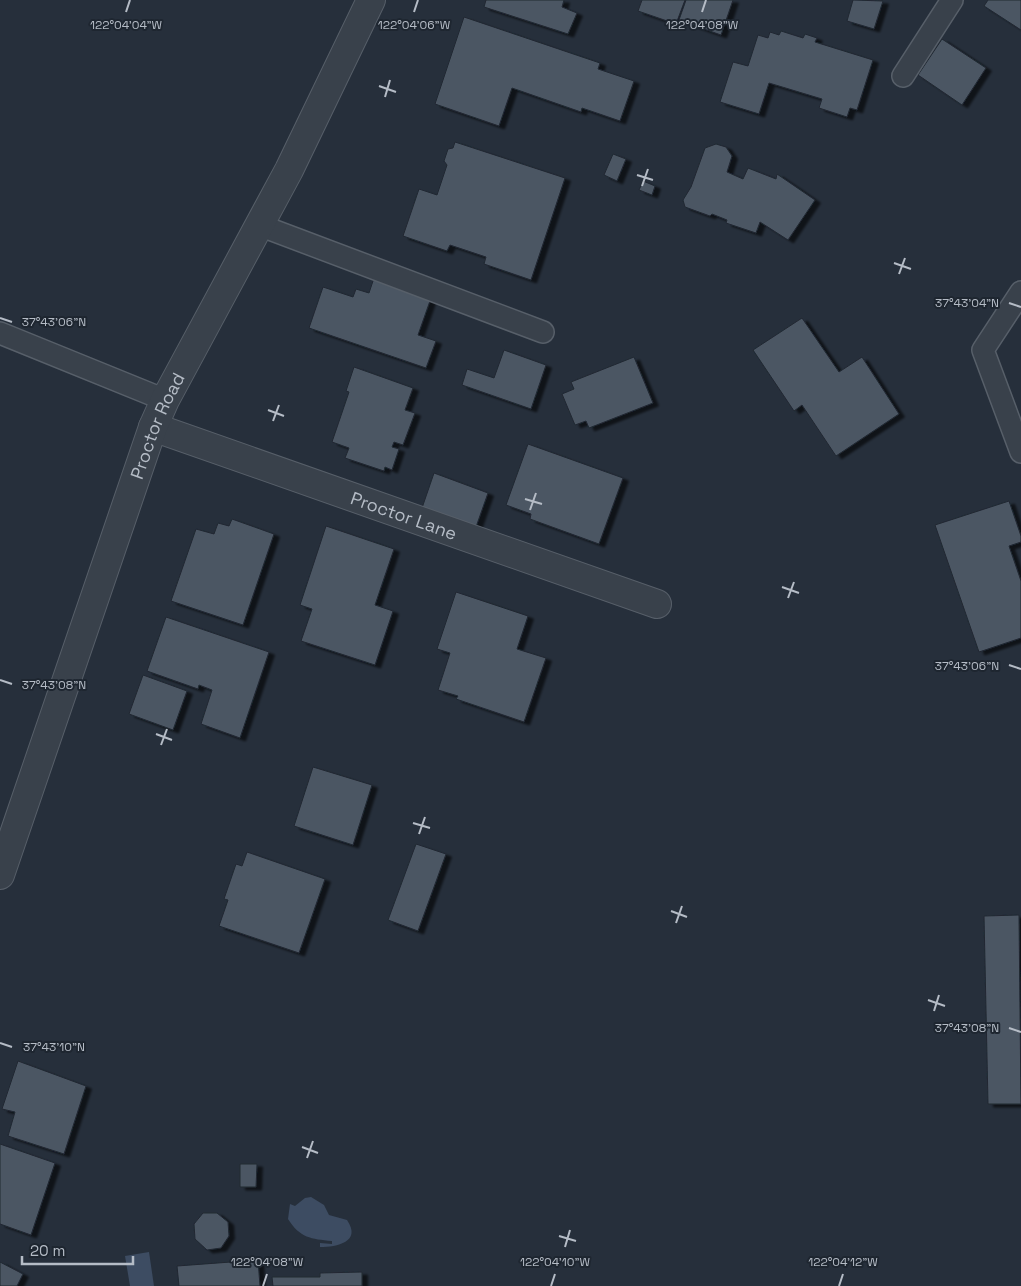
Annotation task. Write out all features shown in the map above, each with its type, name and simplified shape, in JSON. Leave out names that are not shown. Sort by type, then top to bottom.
[{"type":"street","name":"Proctor Road","points":[[0,874],[153,427],[164,400],[289,170],[371,0]]},
{"type":"street","name":"Proctor Lane","points":[[153,427],[656,604]]},
{"type":"lane","points":[[903,76],[952,0]]},
{"type":"lane","points":[[259,225],[543,332]]},
{"type":"lane","points":[[1021,292],[984,350],[1021,452]]},
{"type":"lane","points":[[0,333],[164,400]]},
{"type":"water","points":[[311,1197],[324,1205],[329,1215],[347,1220],[352,1234],[346,1242],[334,1246],[320,1247],[320,1243],[332,1244],[332,1241],[302,1234],[292,1225],[288,1219],[290,1204],[295,1206],[305,1198]]},
{"type":"water","points":[[149,1252],[154,1286],[130,1286],[125,1256]]},
{"type":"building","points":[[486,0],[564,0],[562,7],[577,13],[568,34],[484,7]]},
{"type":"building","points":[[642,0],[685,0],[676,24],[638,11]]},
{"type":"building","points":[[686,0],[733,0],[721,35],[679,20]]},
{"type":"building","points":[[853,0],[883,1],[874,29],[847,21]]},
{"type":"building","points":[[988,0],[1021,0],[1021,30],[984,6]]},
{"type":"building","points":[[464,17],[600,63],[598,69],[634,81],[620,121],[582,108],[581,112],[512,88],[499,126],[435,104]]},
{"type":"building","points":[[781,31],[803,38],[805,34],[817,38],[815,42],[873,60],[857,110],[850,108],[847,117],[819,108],[822,99],[769,83],[759,114],[720,102],[733,62],[748,66],[758,35],[768,38],[770,32],[779,35]]},
{"type":"building","points":[[942,39],[986,68],[962,105],[918,75]]},
{"type":"building","points":[[455,142],[565,178],[531,280],[484,264],[486,257],[450,245],[447,251],[403,236],[419,189],[437,195],[447,165],[444,161],[448,149],[453,148]]},
{"type":"building","points":[[716,144],[726,147],[732,156],[727,172],[743,179],[748,168],[776,179],[777,174],[815,200],[788,240],[760,222],[756,233],[726,223],[727,220],[712,214],[710,216],[685,207],[683,200],[691,187],[705,148]]},
{"type":"building","points":[[613,154],[626,159],[617,181],[604,175]]},
{"type":"building","points":[[643,181],[655,186],[652,195],[639,190]]},
{"type":"building","points":[[374,278],[431,298],[418,335],[436,341],[426,368],[309,328],[323,287],[353,297],[356,289],[369,293]]},
{"type":"building","points":[[802,318],[839,372],[862,357],[899,414],[836,456],[802,405],[794,411],[753,350]]},
{"type":"building","points":[[504,350],[546,365],[531,409],[462,385],[467,369],[494,378]]},
{"type":"building","points":[[634,357],[653,403],[589,428],[586,421],[575,425],[562,394],[574,389],[571,382]]},
{"type":"building","points":[[354,367],[413,388],[405,410],[415,413],[403,445],[394,442],[392,447],[399,449],[392,470],[385,467],[384,471],[345,458],[349,448],[332,442],[349,392],[346,391]]},
{"type":"building","points":[[528,444],[623,478],[599,544],[530,519],[531,514],[506,505]]},
{"type":"building","points":[[434,473],[488,493],[476,527],[422,508]]},
{"type":"building","points":[[1009,501],[1021,536],[1021,542],[1009,546],[1021,581],[1021,638],[979,652],[935,525]]},
{"type":"building","points":[[232,519],[274,534],[243,625],[171,601],[196,529],[214,534],[218,523],[229,526]]},
{"type":"building","points":[[326,526],[394,549],[375,605],[393,611],[375,665],[301,641],[312,609],[300,605]]},
{"type":"building","points":[[456,592],[528,616],[517,649],[546,658],[524,722],[456,699],[458,696],[438,690],[450,653],[437,649]]},
{"type":"building","points":[[166,617],[269,652],[240,738],[201,724],[212,690],[199,685],[198,689],[147,671]]},
{"type":"building","points":[[143,675],[187,691],[173,730],[129,714]]},
{"type":"building","points":[[313,767],[372,785],[353,845],[294,826]]},
{"type":"building","points":[[416,844],[446,854],[418,931],[388,920]]},
{"type":"building","points":[[247,852],[325,879],[299,953],[219,926],[228,900],[224,899],[236,864],[242,866]]},
{"type":"building","points":[[1019,915],[1021,1104],[988,1104],[984,916]]},
{"type":"building","points":[[18,1061],[86,1086],[64,1154],[8,1136],[15,1112],[2,1109]]},
{"type":"building","points":[[0,1144],[55,1163],[31,1235],[0,1224]]},
{"type":"building","points":[[240,1164],[257,1164],[256,1187],[240,1187]]},
{"type":"building","points":[[203,1213],[217,1213],[228,1222],[229,1236],[221,1248],[207,1250],[195,1239],[194,1224]]},
{"type":"building","points":[[258,1260],[260,1286],[179,1286],[177,1266]]},
{"type":"building","points":[[0,1262],[23,1274],[17,1286],[0,1286]]},
{"type":"building","points":[[362,1272],[362,1286],[273,1286],[272,1277],[320,1277],[320,1273]]}]
